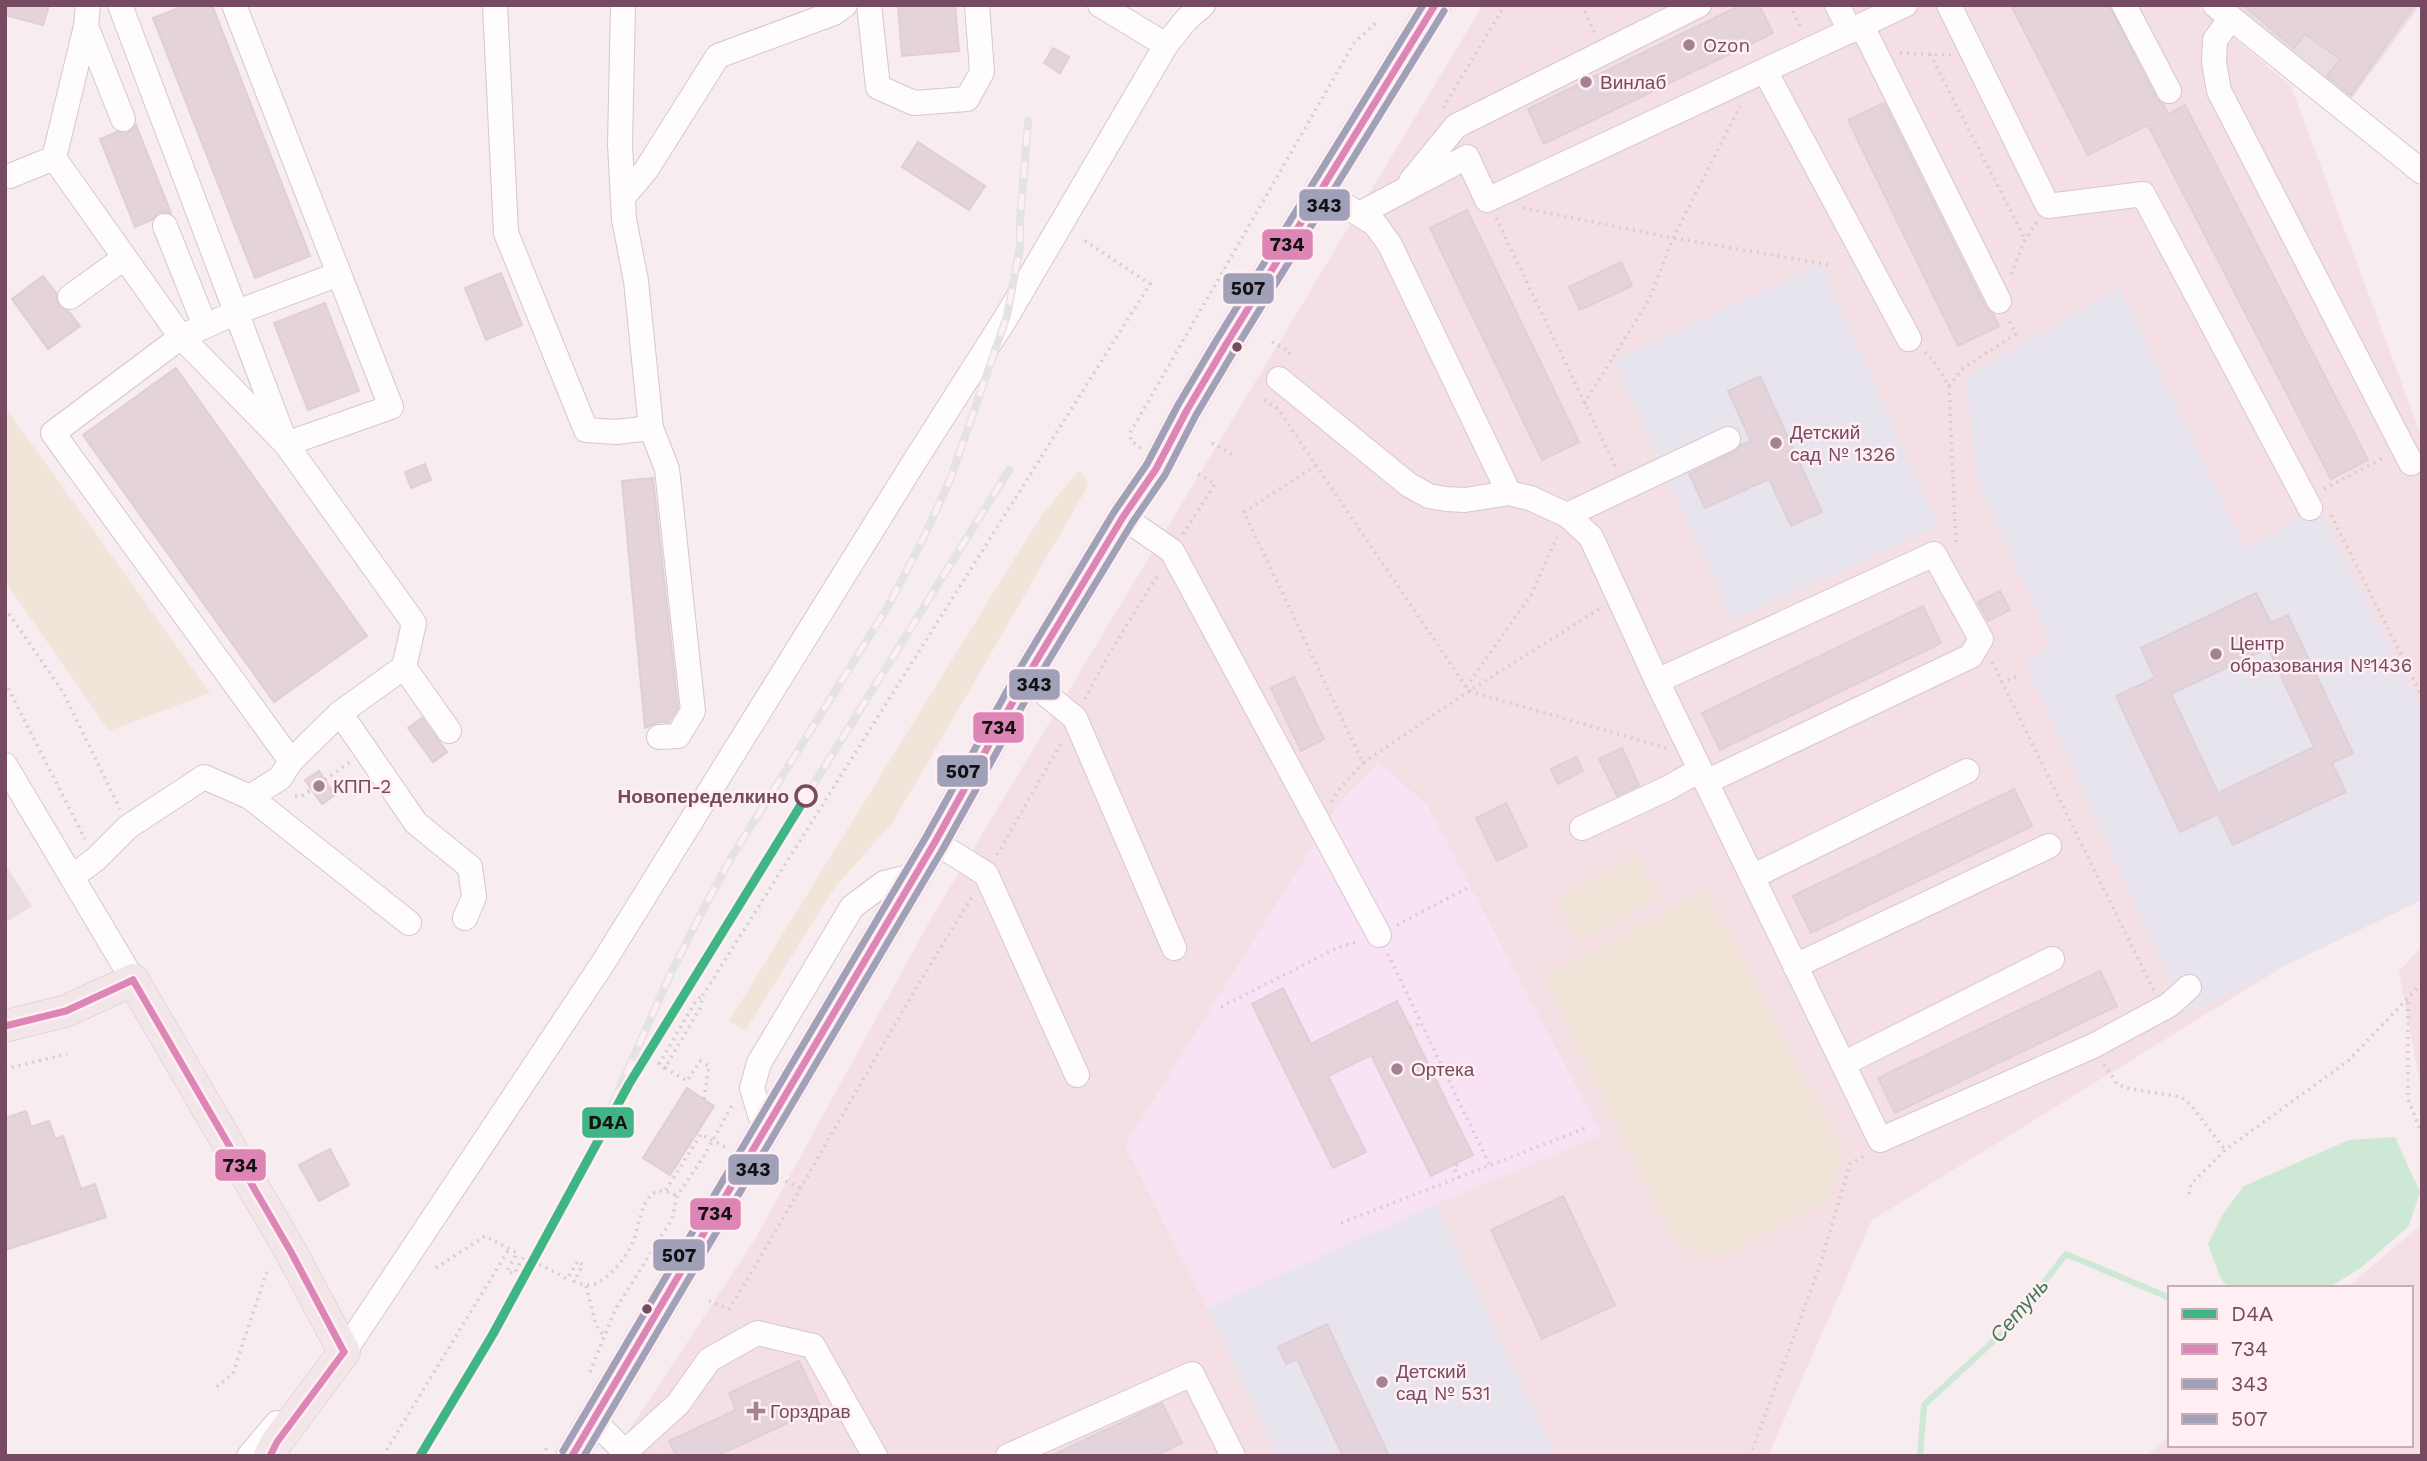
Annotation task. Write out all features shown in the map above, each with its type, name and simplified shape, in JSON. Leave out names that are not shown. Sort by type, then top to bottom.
[{"type":"main road","points":[[560,1450],[593,1420],[935,842],[1026,678],[1123,517],[1163,458],[1187,410],[1435,5]]},
{"type":"main road","points":[[1410,44],[1454,5]]},
{"type":"main road","points":[[5,1026],[66,1011],[133,980],[284,1240],[344,1352],[277,1441],[270,1456]]},
{"type":"street","points":[[120,5],[286,444]]},
{"type":"street","points":[[234,5],[391,407],[286,444]]},
{"type":"street","points":[[495,5],[506,233],[586,430],[617,432],[651,428]]},
{"type":"street","points":[[623,5],[620,144],[624,219],[636,281],[651,428],[667,469],[693,711],[678,736],[659,737]]},
{"type":"street","points":[[786,32],[793,5]]},
{"type":"street","points":[[624,195],[646,170],[718,56],[834,13],[845,5]]},
{"type":"street","points":[[869,5],[878,87],[914,103],[967,99],[982,72],[977,5]]},
{"type":"street","points":[[1100,5],[1166,45]]},
{"type":"street","points":[[1404,190],[1456,126],[1699,5]]},
{"type":"street","points":[[1837,5],[1874,51],[1999,301]]},
{"type":"street","points":[[1359,214],[1468,157],[1487,200],[1905,5]]},
{"type":"street","points":[[1949,5],[2048,206],[2143,194],[2318,502]]},
{"type":"street","points":[[2124,5],[2169,91]]},
{"type":"street","points":[[344,1352],[603,963],[1007,316],[1189,10]]},
{"type":"street","points":[[2407,455],[2219,92],[2214,61],[2222,12],[2294,59],[2422,172]]},
{"type":"street","points":[[87,16],[123,119]]},
{"type":"street","points":[[87,16],[54,158],[181,337],[286,444],[414,623],[404,667],[340,713],[287,778],[250,797]]},
{"type":"street","points":[[1765,71],[1909,339]]},
{"type":"street","points":[[10,176],[54,158]]},
{"type":"street","points":[[1320,190],[1375,224],[1390,245],[1508,493]]},
{"type":"street","points":[[165,226],[205,326]]},
{"type":"street","points":[[70,297],[124,257]]},
{"type":"street","points":[[287,778],[52,433],[181,337],[237,312],[339,274]]},
{"type":"street","points":[[1279,379],[1409,485],[1429,496],[1465,500],[1508,493],[1530,498],[1567,515],[1591,537],[1657,681],[1880,1140],[2093,1046],[2163,1009],[2189,987]]},
{"type":"street","points":[[1567,515],[1728,439]]},
{"type":"street","points":[[1123,517],[1172,551],[1379,934]]},
{"type":"street","points":[[1582,828],[1971,656],[1981,639],[1934,554],[1657,681]]},
{"type":"street","points":[[404,667],[449,731]]},
{"type":"street","points":[[1026,678],[1075,718],[1174,948]]},
{"type":"street","points":[[340,713],[416,823],[470,867],[474,897],[465,918]]},
{"type":"street","points":[[5,765],[133,980]]},
{"type":"street","points":[[1752,877],[1967,771]]},
{"type":"street","points":[[73,876],[96,859],[128,827],[204,777],[250,797],[409,923]]},
{"type":"street","points":[[935,842],[986,874],[1077,1075]]},
{"type":"street","points":[[1795,966],[2049,846]]},
{"type":"street","points":[[1843,1064],[2052,959]]},
{"type":"street","points":[[593,1420],[627,1454],[678,1404],[709,1360],[757,1333],[813,1346],[875,1456]]},
{"type":"street","points":[[1008,1456],[1192,1374],[1233,1456]]},
{"type":"street","points":[[249,1456],[285,1415],[306,1402]]},
{"type":"path","points":[[1439,114],[1505,5]]},
{"type":"path","points":[[1582,5],[1602,52]]},
{"type":"path","points":[[1143,449],[1131,441],[1130,433],[1354,43],[1379,20]]},
{"type":"path","points":[[1874,51],[1974,57]]},
{"type":"path","points":[[1930,54],[2025,240]]},
{"type":"path","points":[[1584,404],[1650,298],[1673,238],[1740,106]]},
{"type":"path","points":[[1487,200],[1673,238],[1831,265]]},
{"type":"path","points":[[1487,200],[1625,488]]},
{"type":"path","points":[[1949,386],[1963,368],[2015,334],[1999,301],[2025,240],[2048,206]]},
{"type":"path","points":[[704,1099],[709,1066],[700,1060],[687,1081],[666,1068],[700,1008],[703,995],[1150,284],[1080,238]]},
{"type":"path","points":[[1909,339],[1933,360],[1949,386],[1956,558]]},
{"type":"path","points":[[1264,400],[1278,409],[1467,689],[1674,751],[1703,776]]},
{"type":"path","points":[[1212,443],[1232,454]]},
{"type":"path","points":[[2407,455],[2318,502],[2335,527],[2422,696]]},
{"type":"path","points":[[1317,465],[1244,512],[1363,763]]},
{"type":"path","points":[[709,1301],[729,1309],[802,1189],[986,874],[1109,654],[1215,484],[1195,472]]},
{"type":"path","points":[[1467,689],[1531,595],[1567,515]]},
{"type":"path","points":[[1318,825],[1337,792],[1363,763],[1467,689],[1619,597]]},
{"type":"path","points":[[5,608],[63,692],[128,827]]},
{"type":"path","points":[[1981,639],[2163,1009]]},
{"type":"path","points":[[2001,682],[2021,675]]},
{"type":"path","points":[[5,682],[96,859]]},
{"type":"path","points":[[287,778],[302,796],[366,750]]},
{"type":"path","points":[[1221,1007],[1339,947],[1379,934],[1466,888]]},
{"type":"path","points":[[1379,934],[1490,1166]]},
{"type":"path","points":[[2189,1194],[2191,1184],[2225,1150],[2348,1061],[2422,983]]},
{"type":"path","points":[[2408,1000],[2408,1099],[2422,1134]]},
{"type":"path","points":[[1410,1028],[1421,1023]]},
{"type":"path","points":[[5,1069],[67,1054]]},
{"type":"path","points":[[2100,1059],[2117,1084],[2126,1088],[2181,1097],[2191,1105],[2225,1150]]},
{"type":"path","points":[[590,1373],[615,1310],[672,1219],[677,1196],[736,1098]]},
{"type":"path","points":[[1341,1223],[1586,1128]]},
{"type":"path","points":[[666,1190],[687,1151],[701,1134],[725,1147]]},
{"type":"path","points":[[1750,1456],[1820,1265],[1850,1164],[1882,1147],[1880,1140]]},
{"type":"path","points":[[1459,1178],[1454,1167],[1460,1162]]},
{"type":"path","points":[[773,1175],[802,1189]]},
{"type":"path","points":[[436,1268],[485,1236],[517,1253],[507,1270],[514,1274],[524,1256],[566,1279],[578,1261],[583,1265],[574,1281],[586,1285],[594,1284],[610,1273],[632,1245],[642,1209],[648,1198],[656,1192],[666,1190],[677,1196]]},
{"type":"path","points":[[383,1456],[509,1249]]},
{"type":"path","points":[[217,1387],[233,1373],[268,1268]]},
{"type":"path","points":[[586,1285],[596,1325],[604,1336]]},
{"type":"path","points":[[542,1456],[560,1450]]},
{"type":"shaded area","points":[[1483,5],[2196,5],[2291,86],[2422,438],[2422,881],[1872,1220],[1768,1456],[612,1456],[754,1241],[932,917]]},
{"type":"shaded area","points":[[2227,5],[2420,5],[2347,105]]},
{"type":"shaded area","name":"Детский сад № 1326","points":[[1821,264],[1938,526],[1733,620],[1613,360]]},
{"type":"shaded area","name":"Центр образования №1436","points":[[2120,287],[2245,549],[2319,507],[2422,710],[2422,900],[2185,1014],[2025,663],[2052,645],[1977,481],[1966,377]]},
{"type":"shaded area","points":[[5,407],[210,693],[109,731],[5,581]]},
{"type":"shaded area","points":[[1079,470],[1089,484],[893,822],[835,887],[745,1031],[729,1021],[1039,519]]},
{"type":"shaded area","points":[[1378,762],[1427,805],[1602,1135],[1436,1204],[1207,1308],[1125,1145],[1341,801]]},
{"type":"shaded area","points":[[1636,855],[1659,897],[1579,942],[1556,900]]},
{"type":"shaded area","points":[[5,864],[32,906],[5,923]]},
{"type":"shaded area","points":[[1706,890],[1842,1150],[1831,1200],[1718,1259],[1675,1242],[1543,977]]},
{"type":"shaded area","points":[[2422,946],[2422,1094],[2399,971]]},
{"type":"shaded area","points":[[2395,1137],[2420,1192],[2409,1226],[2362,1267],[2331,1286],[2227,1286],[2220,1277],[2208,1244],[2223,1214],[2244,1186],[2349,1140]]},
{"type":"shaded area","name":"Детский сад № 531","points":[[1436,1204],[1556,1456],[1278,1456],[1207,1308]]},
{"type":"shaded area","points":[[2422,1224],[2422,1456],[2146,1456],[2168,1438],[2168,1447],[2413,1447],[2413,1286],[2348,1286]]},
{"type":"building","points":[[5,5],[49,5],[43,25],[5,15]]},
{"type":"building","points":[[186,5],[212,5],[310,256],[255,278],[153,18]]},
{"type":"building","points":[[898,5],[955,5],[959,51],[902,56]]},
{"type":"building","points":[[1741,5],[1759,5],[1773,33],[1544,144],[1528,109]]},
{"type":"building","points":[[2011,5],[2109,5],[2156,98],[2168,114],[2185,105],[2368,460],[2331,479],[2148,125],[2088,155]]},
{"type":"building","points":[[2243,5],[2414,5],[2351,95],[2327,76],[2340,59],[2305,34],[2294,48]]},
{"type":"building","points":[[1053,48],[1069,57],[1060,73],[1044,63]]},
{"type":"building","points":[[1884,103],[1986,308],[1993,314],[1999,326],[1958,346],[1848,120]]},
{"type":"building","points":[[136,125],[171,213],[160,212],[152,220],[135,227],[100,139],[117,132],[128,133]]},
{"type":"building","points":[[918,142],[985,186],[969,210],[902,167]]},
{"type":"building","points":[[1467,210],[1579,442],[1542,460],[1430,228]]},
{"type":"building","points":[[1621,262],[1632,286],[1580,310],[1569,287]]},
{"type":"building","points":[[501,273],[522,325],[486,340],[465,288]]},
{"type":"building","points":[[43,276],[56,293],[58,305],[69,312],[80,326],[48,349],[12,299]]},
{"type":"building","points":[[325,303],[359,391],[308,410],[274,323]]},
{"type":"building","points":[[176,368],[367,636],[274,702],[83,435]]},
{"type":"building","points":[[1760,376],[1822,512],[1791,526],[1769,479],[1705,508],[1689,474],[1751,441],[1728,391]]},
{"type":"building","points":[[425,464],[431,480],[411,488],[405,472]]},
{"type":"building","points":[[653,478],[678,708],[669,722],[658,722],[645,728],[622,481]]},
{"type":"building","points":[[2000,591],[2010,610],[1988,621],[1978,602]]},
{"type":"building","points":[[2256,593],[2271,623],[2288,615],[2353,753],[2332,763],[2346,792],[2233,845],[2218,814],[2180,832],[2116,696],[2155,678],[2141,648]],"holes":[[[2268,648],[2314,747],[2218,793],[2171,694]]]},
{"type":"building","points":[[1923,606],[1941,643],[1720,750],[1702,713]]},
{"type":"building","points":[[1294,677],[1324,739],[1301,751],[1271,688]]},
{"type":"building","points":[[422,718],[447,752],[433,762],[408,728]]},
{"type":"building","points":[[1622,748],[1639,785],[1617,796],[1599,759]]},
{"type":"building","points":[[1576,757],[1583,771],[1558,784],[1551,769]]},
{"type":"building","name":"КПП-2","points":[[319,771],[335,795],[322,804],[305,780]]},
{"type":"building","points":[[2014,789],[2032,826],[1811,933],[1793,896]]},
{"type":"building","points":[[1506,803],[1527,846],[1497,861],[1476,818]]},
{"type":"building","points":[[2100,971],[2117,1006],[1895,1113],[1878,1078]]},
{"type":"building","points":[[1283,988],[1311,1044],[1397,1001],[1473,1155],[1431,1176],[1371,1055],[1328,1076],[1366,1152],[1333,1168],[1252,1004]]},
{"type":"building","points":[[687,1088],[714,1106],[670,1175],[643,1158]]},
{"type":"building","points":[[26,1111],[31,1127],[49,1121],[55,1139],[63,1136],[81,1189],[95,1184],[106,1217],[5,1250],[5,1118]]},
{"type":"building","points":[[330,1149],[349,1185],[319,1201],[299,1165]]},
{"type":"building","points":[[1563,1196],[1615,1305],[1542,1339],[1491,1230]]},
{"type":"building","points":[[1327,1324],[1389,1456],[1343,1456],[1297,1359],[1286,1364],[1278,1347]]},
{"type":"building","points":[[799,1361],[821,1408],[716,1456],[676,1456],[669,1441],[736,1410],[729,1393]]},
{"type":"building","points":[[1162,1403],[1182,1443],[1155,1456],[1051,1456]]},
{"type":"waterway","name":"Сетунь","points":[[1920,1456],[1924,1405],[2012,1324],[2066,1254],[2168,1297]]},
{"type":"railway","points":[[571,1191],[697,921],[731,858],[887,608],[950,480],[1007,316],[1020,247],[1028,121]]},
{"type":"railway","points":[[807,795],[1009,470]]},
{"type":"transit line","name":"507","points":[[563,1451],[926,837],[1017,673],[1114,512],[1147,464],[1216,341],[1423,5]]},
{"type":"transit line","name":"734","points":[[572,1456],[935,842],[1026,678],[1123,517],[1156,469],[1225,346],[1435,5]]},
{"type":"transit line","name":"343","points":[[584,1456],[944,847],[1035,683],[1132,523],[1165,475],[1234,351],[1444,11]]},
{"type":"transit line","name":"D4А","points":[[420,1456],[493,1334],[629,1084],[807,795]]},
{"type":"transit line","name":"734","points":[[133,980],[291,1252],[344,1352]]},
{"type":"transit line","name":"734","points":[[5,1026],[66,1011],[133,980]]},
{"type":"transit line","name":"734","points":[[270,1456],[277,1442],[344,1352]]},
{"type":"place","name":"Ozon","points":[[1689,45]]},
{"type":"place","name":"Винлаб","points":[[1586,82]]},
{"type":"place","name":"Детский сад № 1326","points":[[1776,443]]},
{"type":"place","name":"Центр образования №1436","points":[[2216,654]]},
{"type":"place","name":"КПП-2","points":[[319,786]]},
{"type":"place","name":"Новопеределкино","points":[[806,796]]},
{"type":"place","name":"Ортека","points":[[1397,1069]]},
{"type":"place","name":"Детский сад № 531","points":[[1382,1382]]},
{"type":"place","name":"Горздрав","points":[[756,1411]]}]
